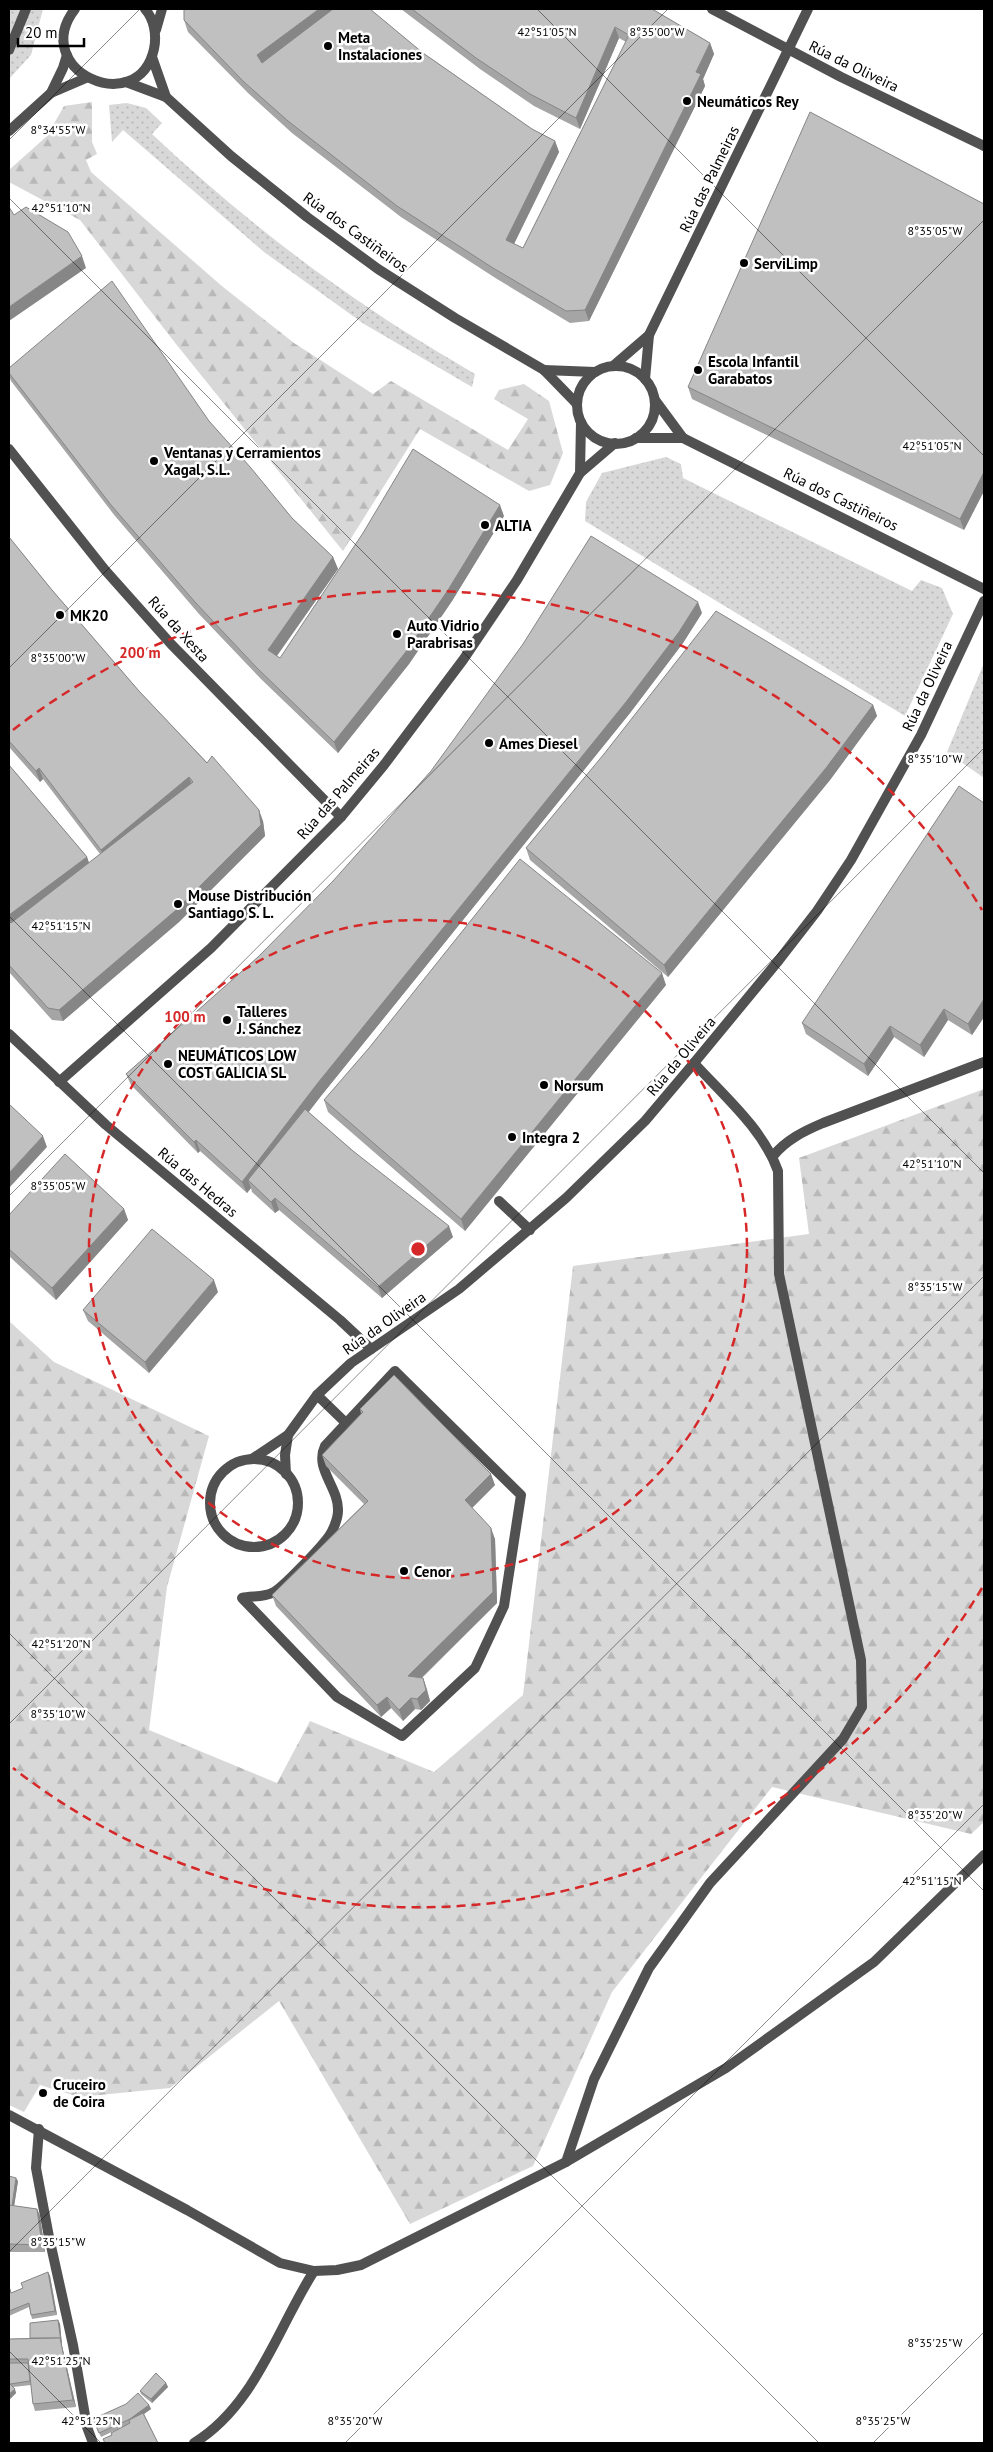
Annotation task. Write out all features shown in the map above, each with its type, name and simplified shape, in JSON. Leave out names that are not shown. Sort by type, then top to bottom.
[{"type":"street","points":[[9,50],[26,9]]},
{"type":"street","points":[[75,9],[69,16],[64,30],[67,55],[73,65],[86,78],[102,84],[126,82],[137,76],[152,57],[155,33],[162,9]]},
{"type":"street","points":[[145,9],[152,21],[155,33]]},
{"type":"street","name":"Rúa da Oliveira","points":[[712,9],[789,50],[984,146]]},
{"type":"street","name":"Rúa das Palmeiras","points":[[645,379],[649,335],[808,9]]},
{"type":"street","points":[[51,93],[67,55]]},
{"type":"street","name":"Rúa dos Castiñeiros","points":[[152,57],[166,96]]},
{"type":"street","points":[[9,130],[51,93],[86,78]]},
{"type":"street","name":"Rúa dos Castiñeiros","points":[[126,82],[166,96],[231,156],[307,217],[378,269],[455,318],[544,370],[578,404]]},
{"type":"street","name":"Rúa das Palmeiras","points":[[613,366],[649,335]]},
{"type":"street","points":[[613,366],[630,369],[645,379],[652,389],[655,400],[651,422],[636,438],[615,443],[595,437],[581,421],[578,404],[580,392],[586,380],[595,372],[613,366]]},
{"type":"street","name":"Rúa dos Castiñeiros","points":[[544,370],[595,372]]},
{"type":"street","name":"Rúa dos Castiñeiros","points":[[655,400],[683,438]]},
{"type":"street","name":"Rúa das Palmeiras","points":[[580,473],[581,421]]},
{"type":"street","name":"Rúa dos Castiñeiros","points":[[636,438],[683,438],[984,589]]},
{"type":"street","name":"Rúa das Palmeiras","points":[[59,1082],[211,948],[341,817],[384,765],[463,660],[517,580],[580,473],[615,443]]},
{"type":"street","name":"Rúa da Xesta","points":[[9,449],[105,570],[170,644],[341,817]]},
{"type":"street","name":"Rúa da Oliveira","points":[[288,1436],[285,1454],[286,1474],[293,1484],[298,1498],[297,1513],[291,1527],[280,1538],[267,1546],[252,1548],[237,1544],[224,1536],[215,1524],[210,1510],[210,1495],[216,1481],[226,1469],[239,1462],[252,1459],[288,1436],[317,1395],[351,1363],[459,1289],[530,1230],[645,1121],[785,953],[851,860],[921,735],[984,601]]},
{"type":"street","name":"Rúa das Hedras","points":[[9,1034],[106,1125],[371,1348]]},
{"type":"street","points":[[773,1156],[779,1148],[799,1133],[984,1062]]},
{"type":"street","points":[[566,2162],[594,2079],[649,1968],[710,1883],[844,1739],[862,1708],[861,1660],[779,1274],[780,1199],[778,1171],[773,1156],[762,1139],[694,1063]]},
{"type":"street","points":[[499,1201],[530,1230]]},
{"type":"street","points":[[396,1371],[521,1495],[504,1606],[475,1668],[402,1736],[336,1697],[242,1598],[273,1593],[315,1553],[331,1534],[338,1512],[334,1490],[322,1465],[321,1453],[346,1423],[396,1371]]},
{"type":"street","points":[[317,1395],[346,1423]]},
{"type":"street","points":[[252,1459],[266,1461],[286,1474]]},
{"type":"street","points":[[9,2115],[39,2129],[280,2263],[314,2272],[361,2265],[566,2162],[726,2068],[874,1962],[984,1854]]},
{"type":"street","points":[[39,2129],[38,2176],[73,2345],[87,2427],[93,2443]]},
{"type":"street","points":[[194,2443],[213,2432],[248,2390],[314,2272]]},
{"type":"green space","points":[[9,9],[43,9],[31,55],[9,79]]},
{"type":"green space","points":[[92,102],[92,142],[97,154],[86,160],[91,172],[223,287],[294,343],[373,394],[391,381],[508,450],[528,419],[494,399],[499,390],[524,384],[549,401],[563,453],[550,485],[529,491],[420,429],[343,551],[176,344],[80,220],[9,182],[9,170],[47,136],[64,106]]},
{"type":"green space","points":[[127,103],[146,108],[162,123],[152,134],[232,205],[287,250],[345,292],[399,328],[475,374],[472,387],[364,324],[264,252],[123,130],[112,142],[109,105]]},
{"type":"green space","points":[[666,457],[681,464],[683,478],[912,591],[921,580],[942,588],[953,614],[905,716],[585,521],[586,502],[602,473]]},
{"type":"green space","points":[[984,663],[984,778],[947,752]]},
{"type":"green space","points":[[984,1089],[984,1822],[971,1834],[772,1787],[612,1992],[533,2166],[410,2224],[279,2001],[170,2088],[79,2097],[40,2085],[24,2112],[9,2105],[9,1321],[54,1362],[209,1436],[167,1587],[149,1730],[277,1783],[310,1721],[434,1772],[523,1695],[573,1266],[809,1234],[799,1158]]},
{"type":"building","points":[[184,9],[319,9],[257,55],[262,63],[333,9],[370,9],[423,53],[532,129],[555,141],[506,240],[523,248],[629,35],[615,27],[576,118],[530,94],[476,58],[412,9],[652,9],[710,43],[696,72],[701,74],[585,310],[566,311],[493,268],[397,206],[288,121],[244,82],[184,20]]},
{"type":"building","points":[[810,112],[984,204],[984,472],[960,519],[688,387]]},
{"type":"building","points":[[9,207],[14,215],[26,207],[68,232],[82,256],[9,307]]},
{"type":"building","points":[[112,281],[209,421],[292,518],[333,557],[268,650],[280,658],[363,533],[413,449],[500,505],[448,590],[405,653],[334,742],[257,668],[195,602],[111,505],[9,373],[9,368]]},
{"type":"building","points":[[591,536],[698,602],[679,632],[626,702],[317,1084],[242,1182],[196,1140],[194,1142],[126,1074],[258,957],[333,881],[431,771],[523,644]]},
{"type":"building","points":[[9,537],[139,691],[207,763],[212,756],[259,810],[261,825],[175,911],[59,1010],[48,1008],[9,965],[9,921],[11,923],[193,782],[189,777],[101,850],[39,768],[36,771],[9,741]]},
{"type":"building","points":[[716,611],[873,705],[826,768],[664,965],[526,848],[604,754]]},
{"type":"building","points":[[9,765],[87,857],[9,915]]},
{"type":"building","points":[[959,786],[984,803],[984,999],[968,1024],[944,1009],[920,1045],[890,1026],[864,1064],[802,1023]]},
{"type":"building","points":[[520,859],[662,973],[461,1219],[324,1100],[369,1048]]},
{"type":"building","points":[[9,1104],[43,1136],[9,1173]]},
{"type":"building","points":[[305,1109],[353,1151],[449,1226],[378,1287],[275,1198],[271,1202],[248,1180]]},
{"type":"building","points":[[65,1154],[124,1209],[52,1288],[9,1249],[9,1215]]},
{"type":"building","points":[[152,1229],[214,1280],[145,1362],[83,1310]]},
{"type":"building","name":"Cenor","points":[[394,1375],[491,1474],[465,1500],[491,1528],[493,1592],[408,1676],[423,1678],[426,1690],[417,1699],[411,1698],[399,1710],[387,1697],[377,1705],[272,1595],[368,1501],[322,1455],[363,1412],[360,1409]]},
{"type":"building","points":[[9,2176],[16,2178],[12,2206],[9,2205]]},
{"type":"building","points":[[9,2205],[37,2209],[42,2245],[9,2244]]},
{"type":"building","points":[[48,2272],[55,2311],[31,2315],[29,2303],[9,2311],[9,2289],[11,2293],[23,2288],[21,2283]]},
{"type":"building","points":[[58,2320],[61,2342],[60,2338],[30,2338],[30,2323]]},
{"type":"building","points":[[60,2338],[73,2400],[33,2404],[28,2359],[9,2359],[9,2339]]},
{"type":"building","points":[[10,2363],[28,2363],[30,2381],[10,2384],[15,2389],[9,2394],[9,2365]]},
{"type":"building","points":[[156,2373],[166,2383],[151,2399],[140,2391]]},
{"type":"building","points":[[138,2393],[149,2405],[130,2419],[99,2433],[93,2419],[126,2404]]},
{"type":"building","points":[[143,2413],[158,2443],[105,2443],[103,2439],[130,2423],[129,2420]]},
{"type":"place","name":"Meta Instalaciones","points":[[328,46]]},
{"type":"place","name":"Neumáticos Rey","points":[[687,101]]},
{"type":"place","name":"ServiLimp","points":[[744,263]]},
{"type":"place","name":"Escola Infantil Garabatos","points":[[698,370]]},
{"type":"place","name":"Ventanas y Cerramientos Xagal, S.L.","points":[[154,461]]},
{"type":"place","name":"ALTIA","points":[[485,525]]},
{"type":"place","name":"MK20","points":[[60,615]]},
{"type":"place","name":"Auto Vidrio Parabrisas","points":[[397,634]]},
{"type":"place","name":"Ames Diesel","points":[[489,743]]},
{"type":"place","name":"Mouse Distribución Santiago S. L.","points":[[178,904]]},
{"type":"place","name":"Talleres J. Sánchez","points":[[227,1020]]},
{"type":"place","name":"NEUMÁTICOS LOW COST GALICIA SL","points":[[168,1064]]},
{"type":"place","name":"Norsum","points":[[544,1085]]},
{"type":"place","name":"Integra 2","points":[[512,1137]]},
{"type":"place","name":"Cenor","points":[[404,1571]]},
{"type":"place","name":"Cruceiro de Coira","points":[[43,2093]]}]
